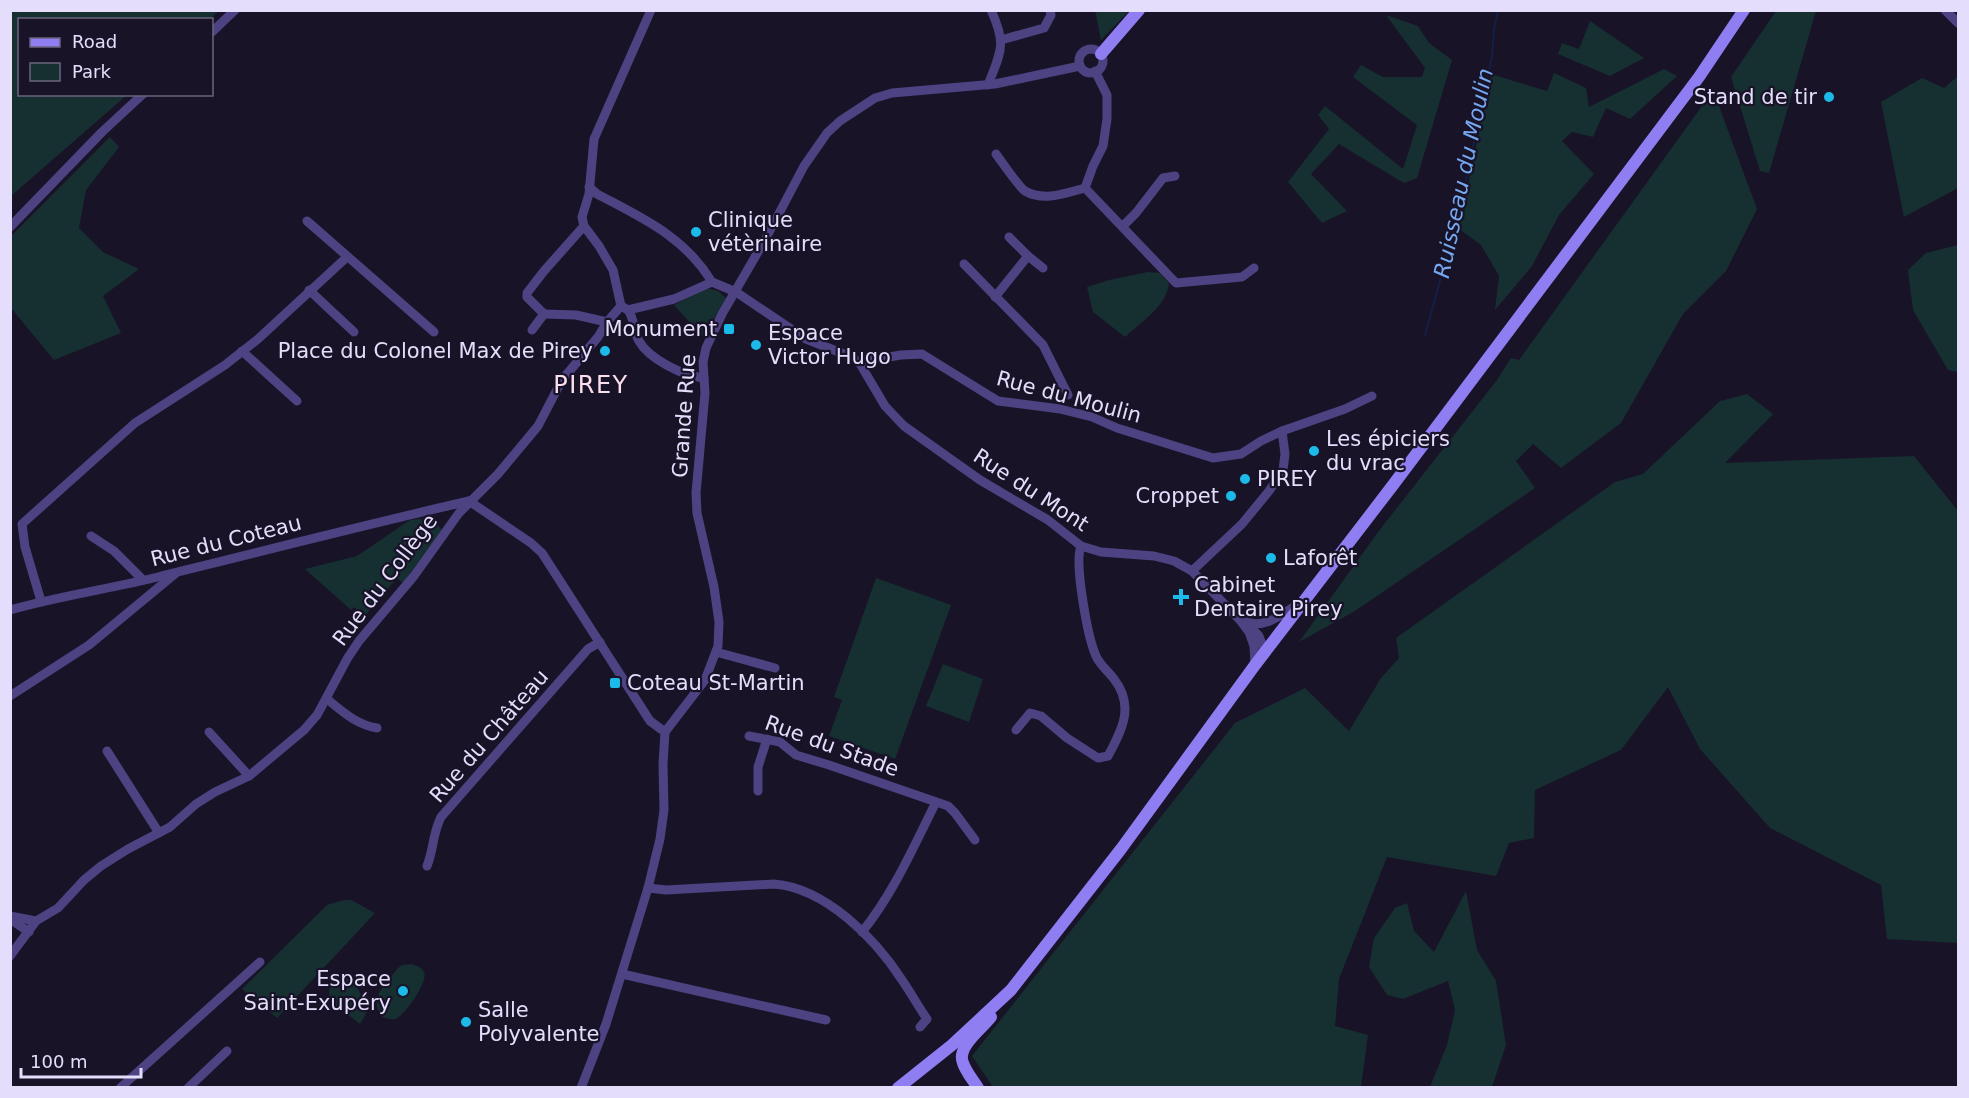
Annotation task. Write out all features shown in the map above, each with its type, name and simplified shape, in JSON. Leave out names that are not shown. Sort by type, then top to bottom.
[{"type":"main road","points":[[1101,54],[1139,10]]},
{"type":"main road","points":[[978,1088],[962,1063],[962,1052],[1122,849],[1254,665],[1699,77],[1744,10]]},
{"type":"main road","points":[[897,1088],[952,1045],[1011,990]]},
{"type":"street","points":[[213,31],[236,10]]},
{"type":"street","points":[[651,10],[594,139],[589,194],[583,209],[584,226],[613,270],[624,308],[632,316],[637,338],[642,345],[666,365],[687,376],[704,378]]},
{"type":"street","points":[[988,85],[1001,50],[999,26],[991,10]]},
{"type":"street","points":[[1001,40],[1044,28],[1051,15],[1050,10]]},
{"type":"street","points":[[1945,10],[1959,23]]},
{"type":"street","points":[[1091,49],[1101,54],[1102,64],[1095,71],[1085,71],[1080,66],[1079,58],[1083,52],[1091,49]]},
{"type":"street","name":"Grande Rue","points":[[665,732],[705,680],[716,652],[719,622],[696,503],[705,393],[703,362],[706,348],[722,314],[804,166],[827,133],[840,121],[875,98],[891,93],[988,85],[1080,66]]},
{"type":"street","points":[[1085,188],[1103,146],[1107,119],[1107,95],[1095,71]]},
{"type":"street","points":[[10,227],[102,132],[141,96]]},
{"type":"street","points":[[996,154],[1024,190],[1040,196],[1053,196],[1085,188]]},
{"type":"street","points":[[1123,226],[1163,178],[1175,176]]},
{"type":"street","points":[[589,187],[597,194],[659,227],[680,243],[712,282],[736,292],[806,339],[859,362]]},
{"type":"street","points":[[1085,188],[1176,283],[1242,277],[1254,268]]},
{"type":"street","points":[[307,220],[434,332]]},
{"type":"street","points":[[584,226],[527,293],[527,297],[544,314],[576,315],[607,322],[624,308],[674,299],[712,282]]},
{"type":"street","points":[[1008,237],[1043,268]]},
{"type":"street","points":[[995,297],[1028,256]]},
{"type":"street","points":[[41,601],[25,547],[22,524],[135,423],[225,365],[347,257]]},
{"type":"street","points":[[964,264],[1043,345],[1068,395]]},
{"type":"street","points":[[309,290],[354,332]]},
{"type":"street","points":[[532,330],[544,314]]},
{"type":"street","name":"Rue du Collège","points":[[10,956],[36,921],[58,908],[84,880],[101,866],[170,827],[196,804],[215,792],[249,777],[304,730],[327,699],[347,659],[359,641],[414,576],[459,513],[498,474],[538,426],[562,380],[598,337],[607,322]]},
{"type":"street","points":[[242,351],[297,401]]},
{"type":"street","name":"Rue du Moulin","points":[[859,362],[921,354],[998,401],[1060,409],[1092,417],[1117,428],[1213,458],[1241,454],[1282,431],[1345,409],[1372,396]]},
{"type":"street","name":"Rue du Mont","points":[[859,362],[885,406],[904,426],[980,480],[1048,520],[1081,546],[1101,552],[1154,556],[1174,561],[1192,571],[1242,621]]},
{"type":"street","points":[[1192,571],[1242,524],[1283,470],[1285,454],[1282,431]]},
{"type":"street","points":[[469,501],[542,553],[650,721],[665,732],[663,826],[648,888],[622,974],[606,1024],[581,1088]]},
{"type":"street","name":"Rue du Coteau","points":[[10,610],[41,601],[178,572],[469,501]]},
{"type":"street","points":[[450,505],[456,507],[459,513],[489,514]]},
{"type":"street","points":[[91,536],[114,551],[143,580]]},
{"type":"street","points":[[1016,729],[1030,713],[1041,716],[1067,738],[1098,758],[1108,756],[1122,730],[1125,712],[1123,693],[1098,660],[1092,644],[1081,583],[1078,553],[1081,546]]},
{"type":"street","points":[[10,696],[89,645],[178,572]]},
{"type":"street","points":[[1242,621],[1257,625],[1267,623],[1306,599]]},
{"type":"street","points":[[1242,621],[1258,636],[1265,652]]},
{"type":"street","points":[[1242,621],[1252,638],[1254,665]]},
{"type":"street","name":"Rue du Château","points":[[427,866],[431,856],[433,836],[441,817],[588,649],[600,642]]},
{"type":"street","points":[[716,652],[775,668]]},
{"type":"street","points":[[327,699],[357,722],[377,728]]},
{"type":"street","points":[[209,732],[249,777]]},
{"type":"street","name":"Rue du Stade","points":[[749,736],[780,742],[796,755],[948,806],[975,840]]},
{"type":"street","points":[[758,791],[758,767],[767,739]]},
{"type":"street","points":[[107,751],[159,833]]},
{"type":"street","points":[[862,932],[907,860],[936,802]]},
{"type":"street","points":[[648,888],[666,890],[774,884],[801,889],[825,901],[862,932],[902,979],[927,1019],[920,1027]]},
{"type":"street","points":[[10,917],[36,921]]},
{"type":"street","points":[[10,917],[29,932]]},
{"type":"street","points":[[123,1087],[260,962]]},
{"type":"street","points":[[622,974],[826,1020]]},
{"type":"street","points":[[188,1088],[227,1052]]},
{"type":"green space","points":[[11,10],[218,10],[211,18],[18,18],[18,96],[126,96],[11,196]]},
{"type":"green space","points":[[1095,10],[1129,11],[1101,40]]},
{"type":"green space","points":[[1776,11],[1816,11],[1769,173],[1760,171],[1731,77]]},
{"type":"green space","points":[[1386,15],[1418,26],[1429,43],[1452,60],[1417,178],[1404,183],[1339,144],[1311,174],[1347,211],[1322,223],[1288,182],[1329,129],[1318,115],[1325,106],[1403,169],[1417,125],[1353,77],[1361,65],[1383,77],[1422,77],[1425,68]]},
{"type":"green space","points":[[1590,21],[1644,58],[1610,76],[1558,54],[1562,43],[1579,49]]},
{"type":"green space","points":[[1664,69],[1677,76],[1630,119],[1606,108],[1593,137],[1572,132],[1562,141],[1594,174],[1559,215],[1532,266],[1495,310],[1499,276],[1481,245],[1459,229],[1491,74],[1547,91],[1554,73],[1586,88],[1589,107]]},
{"type":"green space","points":[[1958,76],[1958,188],[1904,217],[1881,102],[1922,78],[1944,88]]},
{"type":"green space","points":[[1707,99],[1719,106],[1757,209],[1726,271],[1683,314],[1621,423],[1561,468],[1533,444],[1516,461],[1535,488],[1355,611],[1299,642],[1378,532],[1497,380],[1511,358],[1519,360]]},
{"type":"green space","points":[[110,137],[119,147],[86,190],[79,228],[103,252],[139,269],[103,296],[121,333],[54,360],[11,308],[11,236]]},
{"type":"green space","points":[[1958,245],[1958,372],[1948,370],[1913,310],[1908,270],[1926,253]]},
{"type":"green space","points":[[1148,272],[1160,273],[1169,283],[1167,291],[1164,299],[1152,313],[1125,337],[1093,312],[1087,287]]},
{"type":"green space","points":[[706,288],[718,291],[726,298],[703,337],[674,305]]},
{"type":"green space","points":[[1747,394],[1773,414],[1725,463],[1914,456],[1958,511],[1958,943],[1887,939],[1881,885],[1770,828],[1700,749],[1668,687],[1621,750],[1535,790],[1534,838],[1509,843],[1496,876],[1387,857],[1339,979],[1335,1026],[1368,1035],[1361,1087],[993,1087],[972,1056],[1235,723],[1305,688],[1349,731],[1381,678],[1399,658],[1396,638],[1615,482],[1643,474],[1720,401]]},
{"type":"green space","points":[[420,519],[437,524],[442,530],[403,583],[397,578],[365,616],[354,607],[351,610],[305,569],[357,556],[410,520]]},
{"type":"green space","points":[[876,578],[951,605],[895,759],[829,736],[842,700],[834,697]]},
{"type":"green space","points":[[943,664],[983,679],[969,722],[926,706]]},
{"type":"green space","points":[[1466,891],[1477,950],[1496,981],[1506,1045],[1492,1087],[1430,1087],[1447,1045],[1455,1010],[1448,981],[1403,999],[1387,995],[1369,967],[1374,938],[1395,908],[1407,903],[1414,931],[1434,952]]},
{"type":"green space","points":[[351,900],[375,913],[277,1018],[242,989],[327,905]]},
{"type":"green space","points":[[412,964],[422,969],[425,977],[415,998],[399,1017],[389,1019],[381,1016],[377,1003],[380,990],[398,968]]},
{"type":"green space","points":[[330,977],[352,979],[369,1008],[360,1024],[329,1000]]},
{"type":"waterway","name":"Ruisseau du Moulin","points":[[1425,335],[1460,209],[1492,56],[1498,10]]},
{"type":"place","name":"Stand de tir","points":[[1829,97]]},
{"type":"place","name":"Clinique vétèrinaire","points":[[696,232]]},
{"type":"place","name":"Monument","points":[[729,329]]},
{"type":"place","name":"Espace Victor Hugo","points":[[756,345]]},
{"type":"place","name":"Place du Colonel Max de Pirey","points":[[605,351]]},
{"type":"place","name":"Les épiciers du vrac","points":[[1314,451]]},
{"type":"place","name":"PIREY","points":[[1245,479]]},
{"type":"place","name":"Croppet","points":[[1231,496]]},
{"type":"place","name":"Laforêt","points":[[1271,558]]},
{"type":"place","name":"Cabinet Dentaire Pirey","points":[[1181,597]]},
{"type":"place","name":"Coteau St-Martin","points":[[615,683]]},
{"type":"place","name":"Espace Saint-Exupéry","points":[[403,991]]},
{"type":"place","name":"Salle Polyvalente","points":[[466,1022]]},
{"type":"district","name":"PIREY","points":[[591,385]]}]
